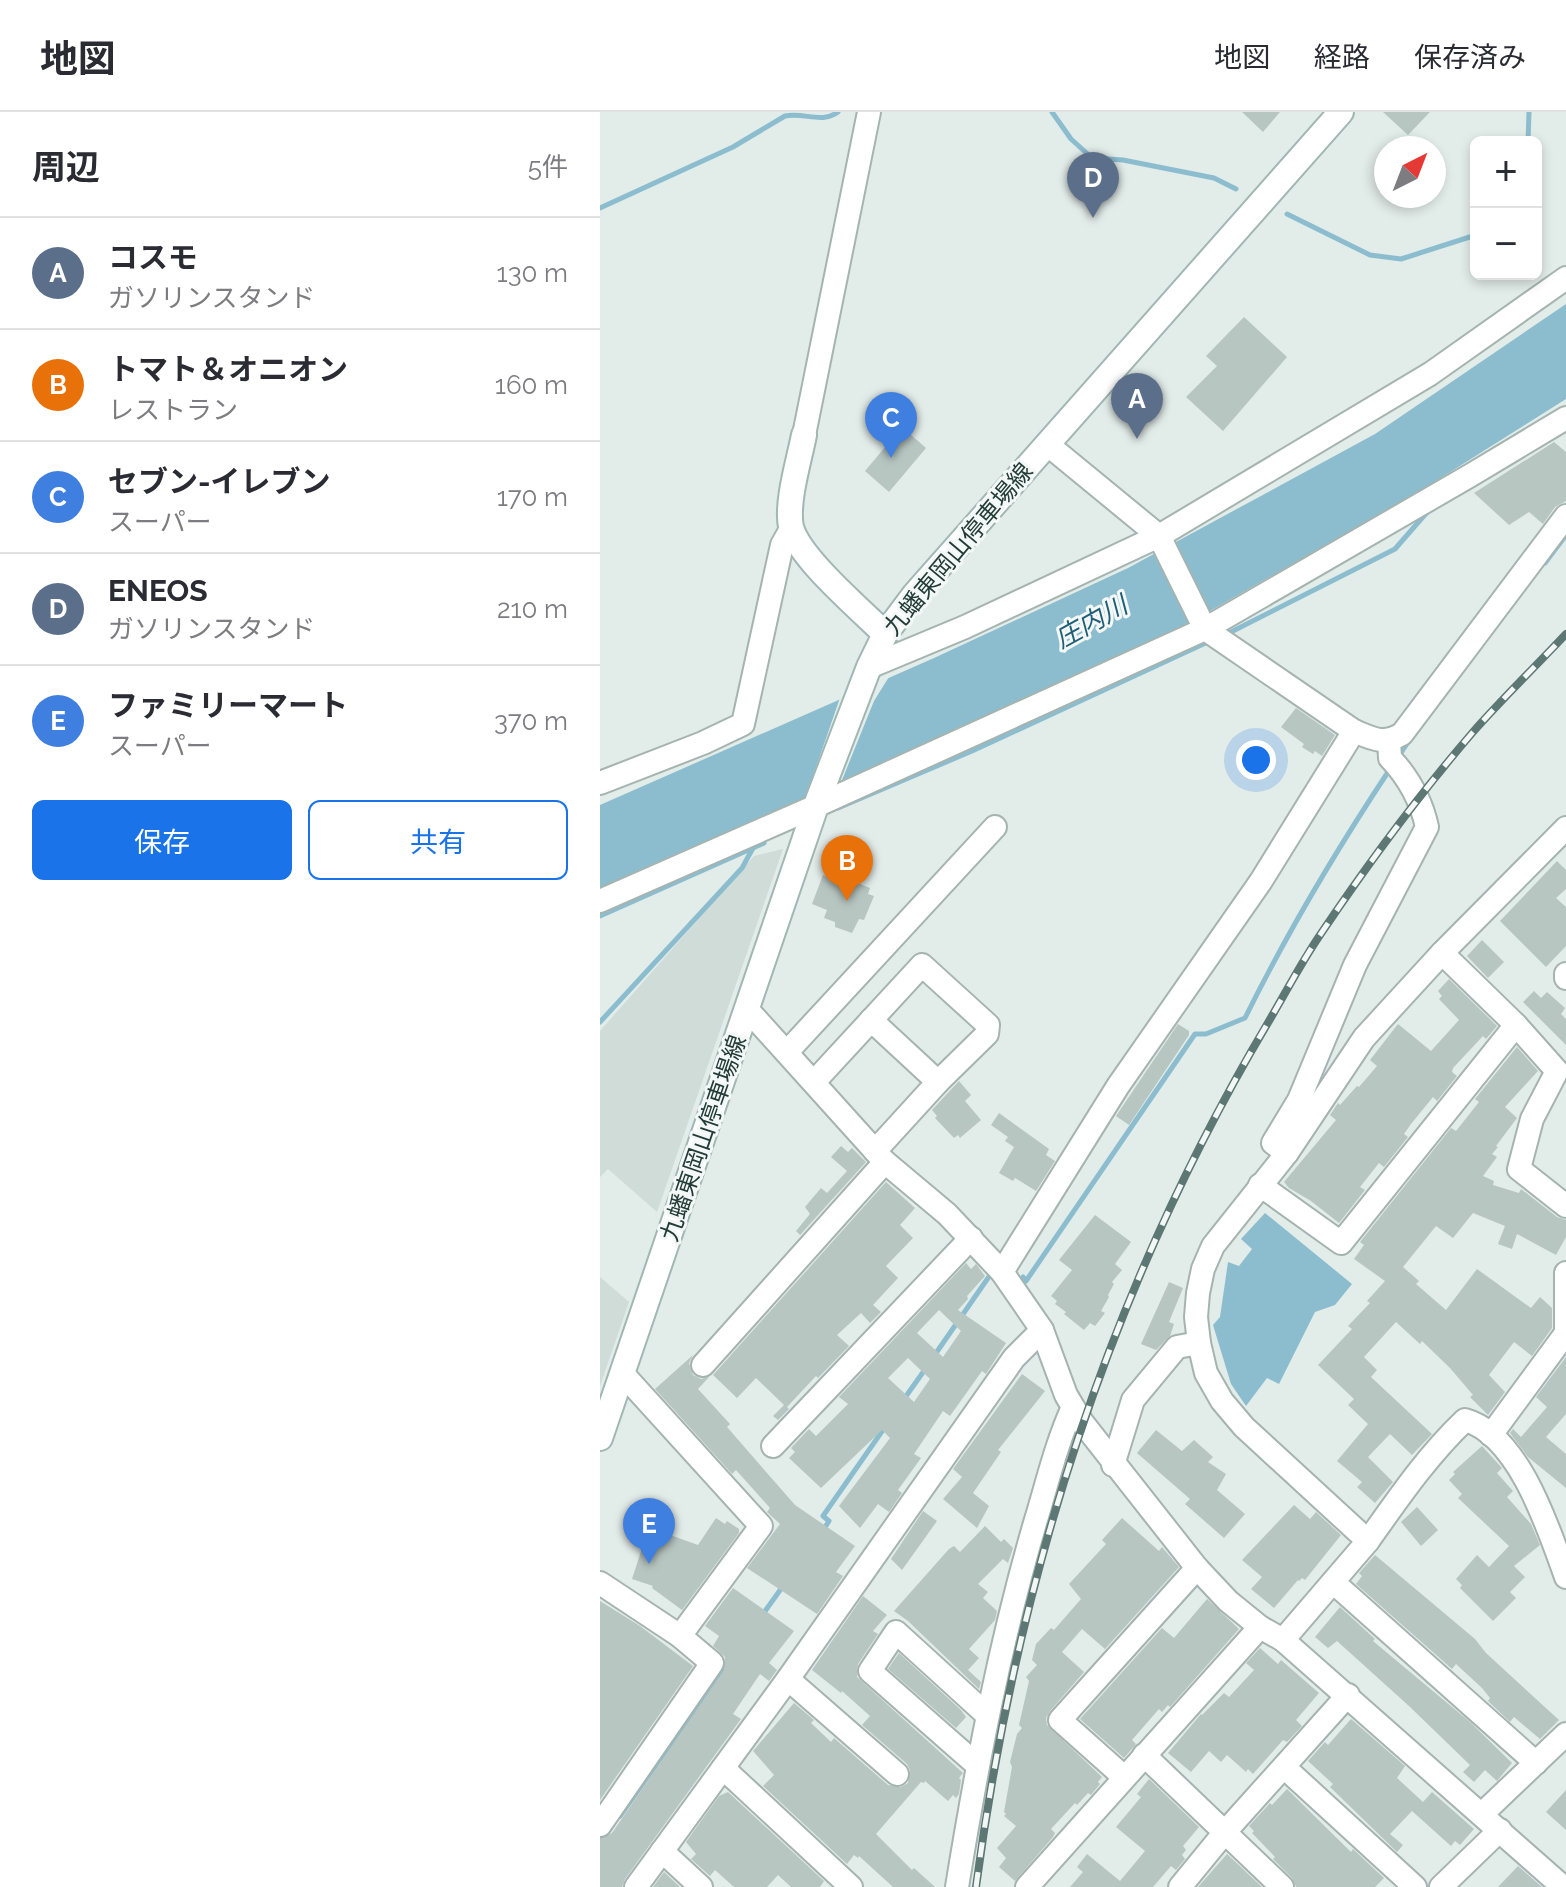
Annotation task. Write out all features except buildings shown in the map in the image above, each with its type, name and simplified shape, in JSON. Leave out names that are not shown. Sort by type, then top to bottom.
[{"type":"main road","name":"九蟠東岡山停車場線","points":[[600,1438],[817,803],[866,673],[885,634],[915,594],[1341,112]]},
{"type":"main road","points":[[804,435],[790,507],[791,529],[809,558],[885,634]]},
{"type":"street","points":[[804,435],[869,112]]},
{"type":"street","points":[[866,673],[1161,539],[1430,374],[1566,278]]},
{"type":"street","points":[[600,901],[1211,632],[1566,418]]},
{"type":"street","points":[[1047,444],[1161,539],[1211,632],[1354,731],[1374,739],[1393,756],[1422,806],[1427,827],[1355,965],[1299,1100],[1273,1143],[1287,1153]]},
{"type":"street","points":[[1393,756],[1402,734],[1566,516]]},
{"type":"street","points":[[600,783],[743,724],[782,545],[791,529]]},
{"type":"street","points":[[1002,1272],[1118,1086],[1261,881],[1354,731]]},
{"type":"street","points":[[787,1052],[995,827]]},
{"type":"street","points":[[1368,1541],[1244,1427],[1222,1401],[1206,1373],[1199,1343],[1196,1317],[1203,1269],[1213,1246],[1287,1153],[1364,1038],[1442,953],[1564,834]]},
{"type":"street","points":[[1442,953],[1516,1025],[1557,1071],[1532,1119],[1519,1169],[1566,1206]]},
{"type":"street","points":[[703,1365],[880,1156],[938,1082],[987,1034],[988,1025],[922,965],[814,1082]]},
{"type":"street","points":[[747,1009],[880,1156],[925,1194],[1002,1272],[1042,1330],[1073,1407],[1113,1465],[1197,1568],[1228,1601],[1260,1627],[1283,1640],[1348,1695],[1563,1887]]},
{"type":"street","points":[[871,1020],[938,1082]]},
{"type":"street","points":[[1260,1185],[1341,1243],[1516,1025]]},
{"type":"street","points":[[773,1446],[971,1238]]},
{"type":"street","points":[[1491,1435],[1566,1333],[1566,1273]]},
{"type":"street","points":[[636,1887],[788,1679],[1014,1358],[1042,1330]]},
{"type":"street","points":[[1113,1465],[1133,1400],[1177,1347],[1199,1343]]},
{"type":"street","points":[[622,1373],[761,1526],[680,1636]]},
{"type":"street","points":[[957,1887],[986,1714],[1023,1564],[1063,1429],[1073,1407]]},
{"type":"street","points":[[1283,1640],[1368,1541],[1444,1439],[1465,1420],[1476,1423],[1491,1435],[1520,1470],[1540,1505],[1566,1577]]},
{"type":"street","points":[[1124,1777],[1060,1720],[1197,1568]]},
{"type":"street","points":[[1333,1582],[1536,1763]]},
{"type":"street","points":[[600,1583],[680,1636],[712,1663],[600,1825]]},
{"type":"street","points":[[1033,1884],[1124,1777],[1260,1627]]},
{"type":"street","points":[[977,1765],[870,1671],[896,1632],[986,1714]]},
{"type":"street","points":[[788,1679],[897,1774]]},
{"type":"street","points":[[1180,1887],[1348,1695]]},
{"type":"street","points":[[1482,1814],[1566,1734]]},
{"type":"street","points":[[1144,1755],[1282,1887]]},
{"type":"street","points":[[1284,1767],[1415,1887]]},
{"type":"street","points":[[723,1768],[851,1887]]},
{"type":"street","points":[[1441,1887],[1500,1830]]},
{"type":"street","points":[[662,1851],[701,1887]]},
{"type":"shaded area","points":[[783,849],[657,1212],[608,1169],[600,1177],[600,1031],[754,856]]},
{"type":"shaded area","points":[[600,1277],[629,1302],[600,1386]]},
{"type":"water","name":"庄内川","points":[[1566,304],[1566,399],[1420,491],[1168,635],[600,889],[600,805],[934,658],[1128,568],[1375,434]]},
{"type":"water","points":[[1265,1213],[1352,1284],[1335,1305],[1315,1312],[1279,1384],[1267,1378],[1246,1406],[1231,1384],[1213,1325],[1220,1317],[1228,1262],[1239,1266],[1252,1249],[1241,1239]]},
{"type":"pier","points":[[892,672],[874,701],[840,785],[804,802],[841,695]]},
{"type":"waterway","points":[[600,208],[733,147],[785,116],[826,117],[838,112]]},
{"type":"waterway","points":[[1052,112],[1071,139],[1092,158],[1123,160],[1214,178],[1236,189]]},
{"type":"waterway","points":[[1528,136],[1529,112]]},
{"type":"waterway","points":[[1287,214],[1370,255],[1401,259],[1470,237]]},
{"type":"waterway","points":[[1225,635],[1395,549],[1429,510]]},
{"type":"waterway","points":[[1545,563],[1566,535]]},
{"type":"waterway","points":[[838,808],[972,751],[1212,640]]},
{"type":"waterway","points":[[1398,757],[1410,739]]},
{"type":"waterway","points":[[1023,1277],[1026,1281],[1195,1034],[1206,1034],[1245,1018],[1314,891],[1390,769]]},
{"type":"waterway","points":[[600,916],[764,843]]},
{"type":"waterway","points":[[600,1022],[742,868],[753,848]]},
{"type":"waterway","points":[[934,1356],[988,1278]]},
{"type":"waterway","points":[[904,1399],[926,1368]]},
{"type":"waterway","points":[[824,1529],[829,1521],[823,1516],[885,1427]]},
{"type":"waterway","points":[[763,1614],[783,1586]]},
{"type":"waterway","points":[[620,1816],[727,1664]]},
{"type":"waterway","points":[[600,1843],[611,1827]]},
{"type":"railway","points":[[976,1887],[994,1772],[1017,1659],[1045,1548],[1078,1439],[1117,1332],[1161,1226],[1212,1123],[1300,967],[1338,909],[1453,756],[1566,634]]},
{"type":"place","name":"ENEOS","points":[[1093,218]]},
{"type":"place","name":"コスモ","points":[[1137,439]]},
{"type":"place","name":"セブン-イレブン","points":[[891,458]]},
{"type":"place","name":"トマト＆オニオン","points":[[847,901]]},
{"type":"place","name":"ファミリーマート","points":[[649,1564]]}]
